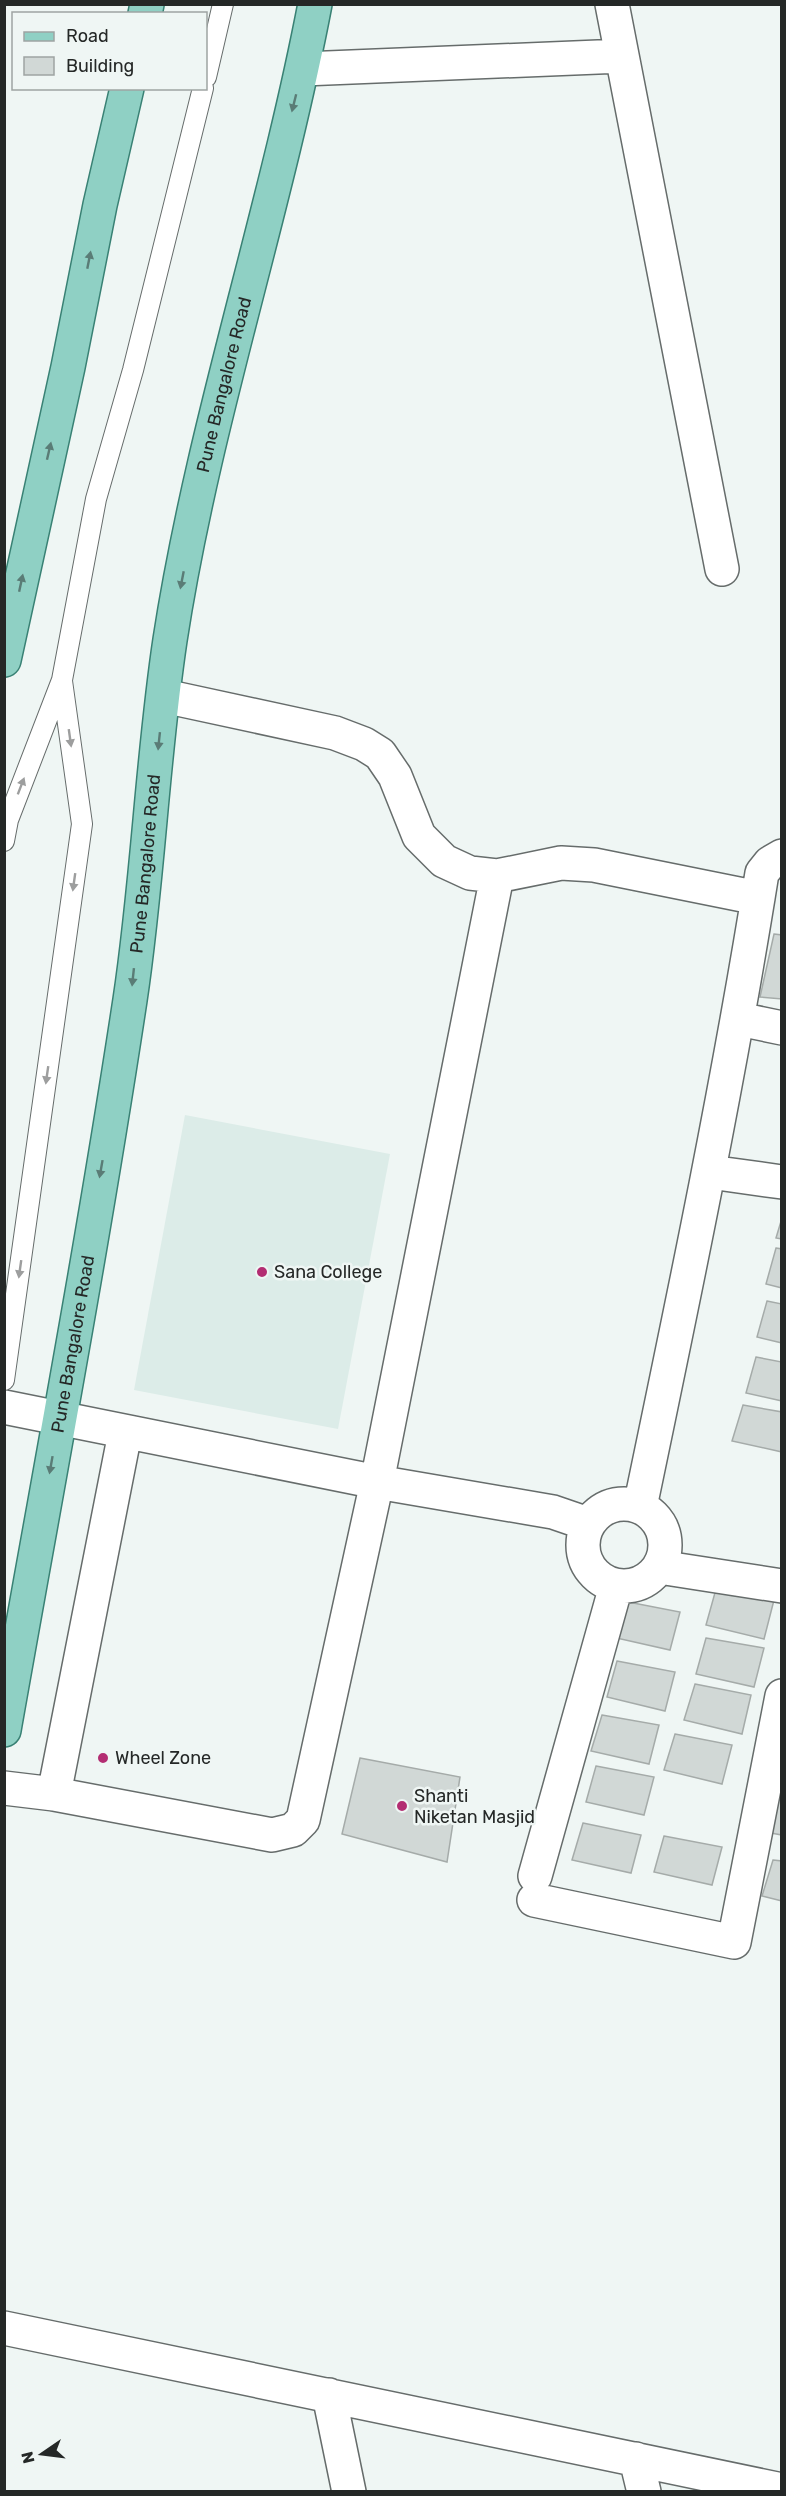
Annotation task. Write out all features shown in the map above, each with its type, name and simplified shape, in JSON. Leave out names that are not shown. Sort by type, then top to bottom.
[{"type":"main road","name":"Pune Bangalore Road","points":[[4,1730],[60,1418],[130,996],[170,641],[192,523],[229,361],[303,69],[315,4]]},
{"type":"main road","points":[[4,660],[127,90]]},
{"type":"street","points":[[612,4],[722,569]]},
{"type":"street","points":[[303,69],[622,56]]},
{"type":"street","points":[[164,696],[335,733],[364,744],[380,754],[395,776],[419,836],[444,861],[470,873],[497,876],[561,863],[594,865],[758,898]]},
{"type":"street","points":[[640,1507],[710,1172],[739,1019],[762,873],[770,863],[782,856]]},
{"type":"street","points":[[4,1788],[54,1794],[272,1835],[293,1830],[303,1820],[377,1482],[497,876]]},
{"type":"street","points":[[739,1019],[782,1028]]},
{"type":"street","points":[[710,1172],[782,1182]]},
{"type":"street","points":[[4,1407],[377,1482],[553,1512],[588,1524]]},
{"type":"street","points":[[54,1794],[125,1433]]},
{"type":"street","points":[[624,1503],[640,1507],[652,1515],[664,1533],[665,1547],[659,1567],[650,1578],[637,1585],[616,1586],[602,1580],[588,1566],[584,1553],[584,1537],[588,1524],[598,1513],[610,1506],[624,1503]]},
{"type":"street","points":[[659,1567],[782,1586]]},
{"type":"street","points":[[616,1586],[535,1888],[734,1942],[782,1696]]},
{"type":"street","points":[[4,2328],[782,2490]]},
{"type":"street","points":[[329,2395],[349,2492]]},
{"type":"street","points":[[636,2459],[644,2492]]},
{"type":"lane","points":[[207,73],[223,4]]},
{"type":"lane","points":[[4,841],[8,820],[62,680],[96,499],[133,370],[203,90]]},
{"type":"lane","points":[[4,1380],[82,824],[62,680]]},
{"type":"shaded area","name":"Sana College","points":[[185,1115],[390,1154],[338,1429],[134,1390]]},
{"type":"building","points":[[774,934],[782,935],[782,999],[760,997]]},
{"type":"building","points":[[782,1218],[782,1239],[776,1238]]},
{"type":"building","points":[[776,1248],[782,1249],[782,1288],[766,1284]]},
{"type":"building","points":[[767,1301],[782,1304],[782,1343],[757,1337]]},
{"type":"building","points":[[756,1357],[782,1362],[782,1401],[746,1393]]},
{"type":"building","points":[[743,1405],[782,1412],[782,1452],[732,1441]]},
{"type":"building","points":[[716,1589],[774,1600],[764,1639],[706,1625]]},
{"type":"building","points":[[623,1601],[680,1612],[670,1650],[612,1637]]},
{"type":"building","points":[[706,1638],[764,1648],[754,1687],[696,1674]]},
{"type":"building","points":[[617,1661],[675,1672],[665,1711],[607,1697]]},
{"type":"building","points":[[695,1684],[751,1695],[742,1734],[684,1720]]},
{"type":"building","points":[[602,1715],[659,1725],[649,1764],[591,1751]]},
{"type":"building","points":[[675,1734],[732,1745],[722,1784],[664,1770]]},
{"type":"building","name":"Shanti Niketan Masjid","points":[[360,1758],[460,1777],[447,1862],[342,1834]]},
{"type":"building","points":[[596,1766],[654,1777],[644,1815],[586,1802]]},
{"type":"building","points":[[776,1795],[782,1796],[782,1835],[765,1832]]},
{"type":"building","points":[[583,1823],[641,1835],[631,1873],[572,1860]]},
{"type":"building","points":[[664,1836],[722,1847],[712,1885],[654,1872]]},
{"type":"building","points":[[773,1860],[782,1861],[782,1901],[762,1896]]},
{"type":"place","name":"Sana College","points":[[262,1272]]},
{"type":"place","name":"Wheel Zone","points":[[103,1758]]},
{"type":"place","name":"Shanti Niketan Masjid","points":[[402,1806]]}]
